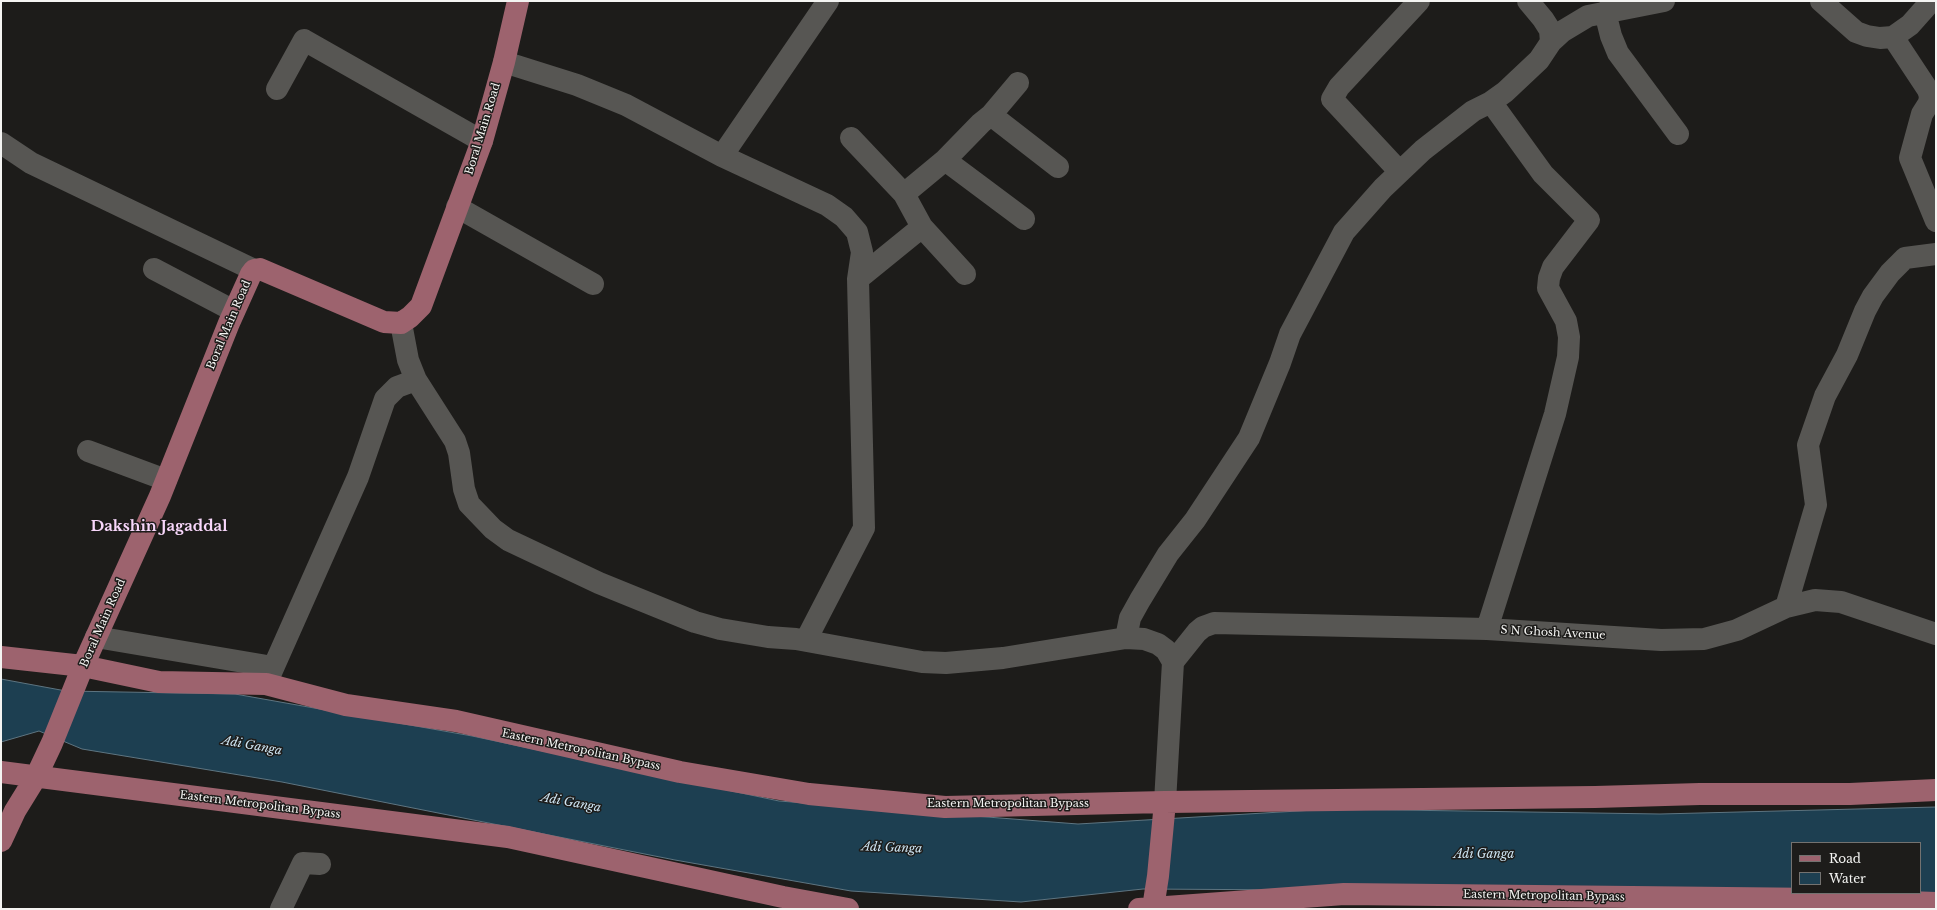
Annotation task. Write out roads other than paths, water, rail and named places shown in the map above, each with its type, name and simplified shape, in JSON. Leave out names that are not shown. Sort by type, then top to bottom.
[{"type":"main road","name":"Boral Main Road","points":[[1,841],[15,811],[36,777],[52,743],[83,666],[166,480],[234,311],[254,270],[260,269],[384,322],[401,322],[410,317],[421,306],[482,141],[504,62],[518,1]]},
{"type":"main road","name":"Eastern Metropolitan Bypass","points":[[1,657],[83,666],[159,682],[270,676],[346,705],[456,721],[680,772],[809,794],[945,807],[1165,802],[1595,798],[1708,794],[1850,794],[1936,790]]},
{"type":"main road","name":"Eastern Metropolitan Bypass","points":[[1,772],[508,837],[775,896],[848,909]]},
{"type":"main road","name":"Eastern Metropolitan Bypass","points":[[1165,802],[1158,876],[1148,909],[1344,894],[1823,899],[1936,903]]},
{"type":"street","points":[[722,156],[828,1]]},
{"type":"street","points":[[1400,172],[1332,99],[1339,87],[1419,1]]},
{"type":"street","points":[[1528,1],[1550,30],[1551,42]]},
{"type":"street","points":[[1126,638],[1130,618],[1168,554],[1195,520],[1249,438],[1290,334],[1344,232],[1383,188],[1400,172],[1447,130],[1473,111],[1491,102],[1526,74],[1539,60],[1551,42],[1576,22],[1588,16],[1604,12],[1664,1]]},
{"type":"street","points":[[1821,1],[1856,32],[1867,36],[1880,38],[1893,37],[1910,25],[1926,7],[1929,1]]},
{"type":"street","points":[[1604,12],[1618,53],[1678,134]]},
{"type":"street","points":[[1893,37],[1928,90],[1930,96],[1929,103],[1922,114],[1910,158],[1936,221]]},
{"type":"street","points":[[276,89],[304,40],[482,141]]},
{"type":"street","points":[[504,62],[577,84],[626,105],[722,156],[827,205],[844,216],[857,232],[862,252],[858,279],[864,528],[806,640]]},
{"type":"street","points":[[904,194],[945,160],[981,123],[992,115],[1018,83]]},
{"type":"street","points":[[1487,629],[1554,414],[1568,357],[1569,337],[1566,321],[1548,288],[1549,278],[1553,267],[1588,220],[1543,174],[1491,102]]},
{"type":"street","points":[[992,115],[1058,167]]},
{"type":"street","points":[[851,138],[904,194],[922,227],[965,274]]},
{"type":"street","points":[[1,143],[32,162],[254,270]]},
{"type":"street","points":[[945,160],[1024,219]]},
{"type":"street","points":[[457,207],[593,284]]},
{"type":"street","points":[[858,279],[922,227]]},
{"type":"street","points":[[1786,607],[1816,505],[1808,445],[1825,396],[1847,355],[1873,296],[1890,273],[1905,258],[1936,254]]},
{"type":"street","points":[[154,269],[234,311]]},
{"type":"street","points":[[401,322],[408,360],[416,380],[454,441],[459,453],[464,489],[469,504],[493,529],[508,540],[599,583],[695,622],[720,630],[806,640],[901,659],[946,663],[1003,658],[1126,638],[1144,639],[1158,644],[1166,650],[1173,662],[1165,802]]},
{"type":"street","points":[[96,637],[270,676],[358,477],[385,399],[397,387],[416,380]]},
{"type":"street","points":[[88,451],[166,480]]},
{"type":"street","name":"S N Ghosh Avenue","points":[[1173,662],[1197,632],[1214,623],[1487,629],[1661,640],[1704,639],[1737,630],[1786,607],[1815,600],[1841,602],[1936,634]]},
{"type":"street","points":[[281,909],[303,863],[320,864]]},
{"type":"water","name":"Adi Ganga","points":[[1,679],[66,691],[235,694],[472,736],[779,801],[1078,824],[1332,809],[1660,814],[1936,807],[1936,895],[1921,893],[1921,842],[1791,842],[1791,893],[1143,889],[1021,902],[851,891],[675,860],[282,782],[82,749],[39,731],[1,742]]},
{"type":"district","name":"Dakshin Jagaddal","points":[[159,527]]}]
